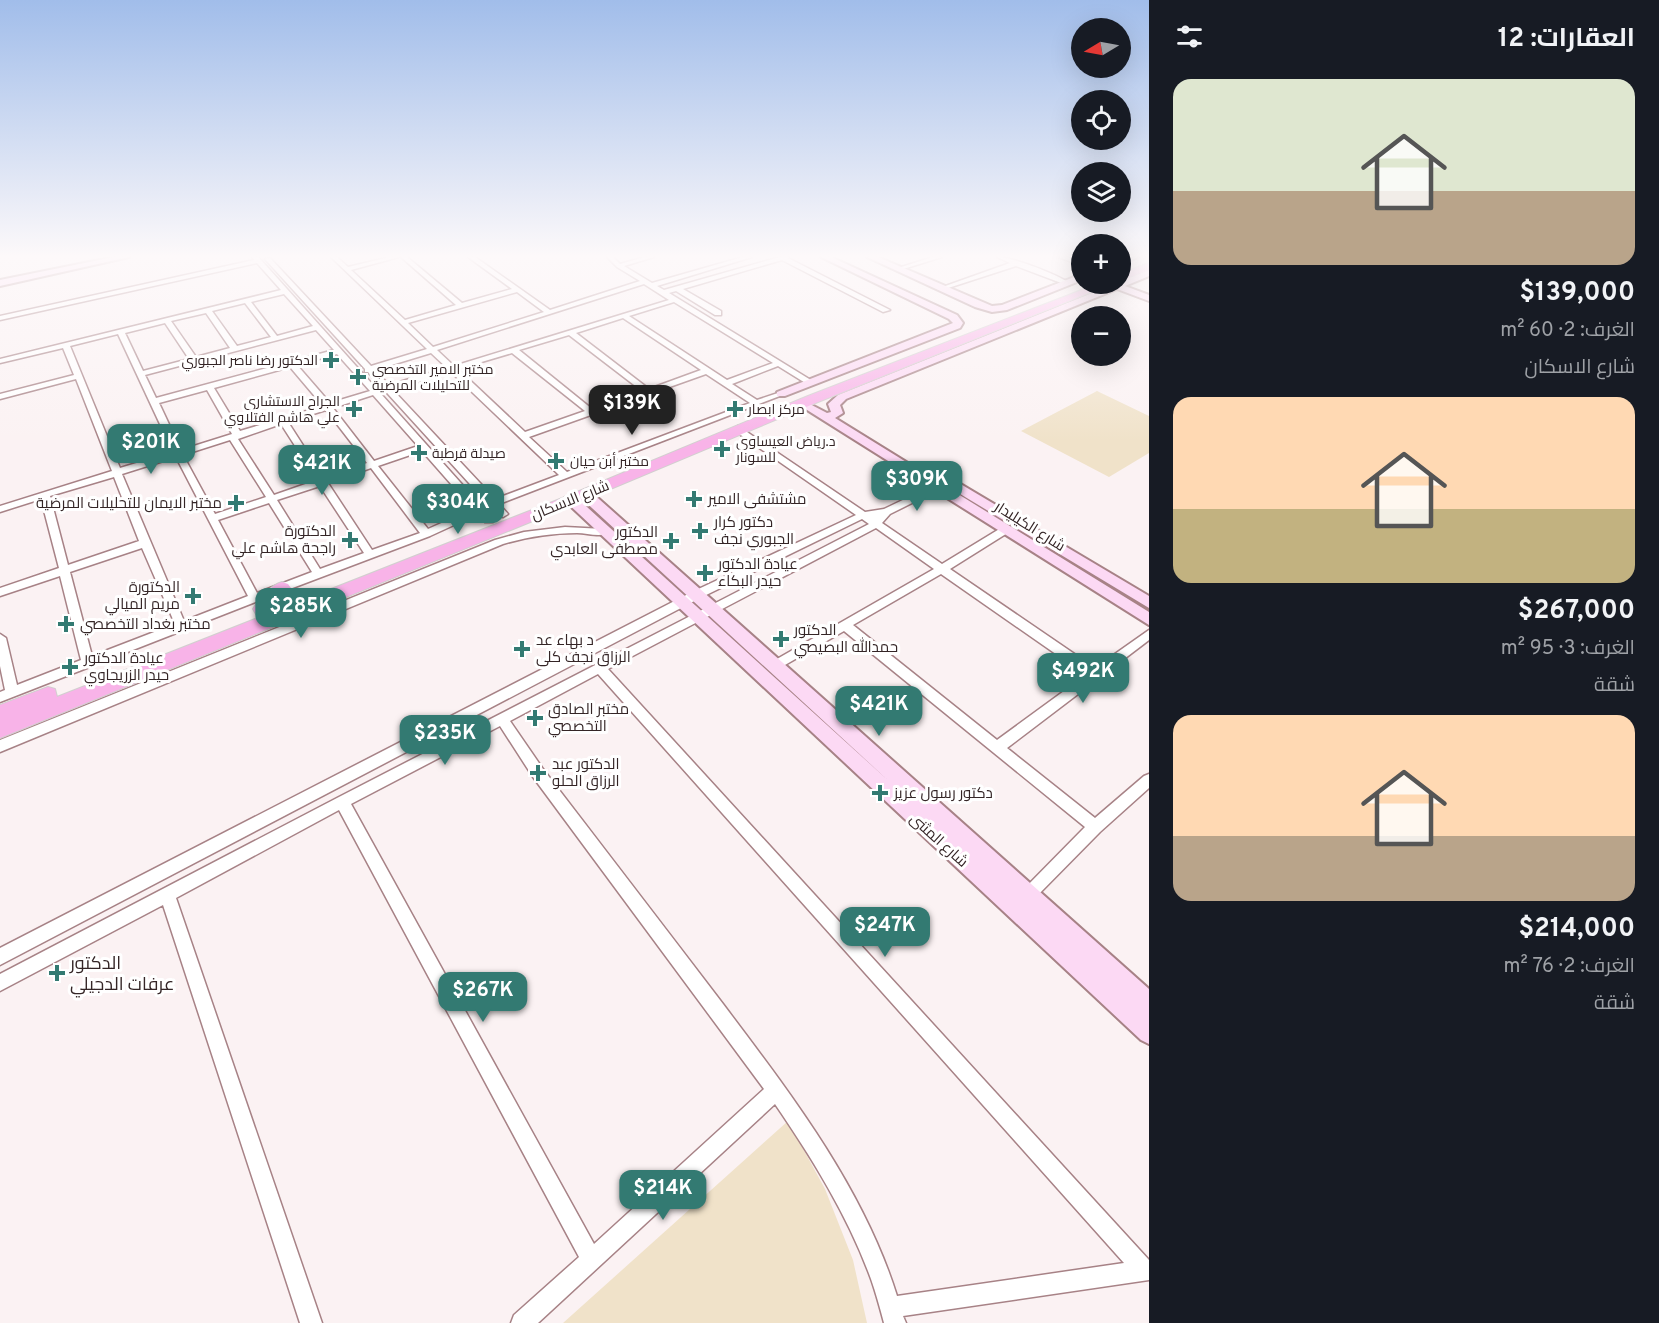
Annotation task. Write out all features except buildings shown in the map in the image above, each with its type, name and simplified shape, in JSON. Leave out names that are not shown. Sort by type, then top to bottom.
[{"type":"main road","points":[[799,395],[923,343],[956,326],[956,320],[953,319]]},
{"type":"main road","points":[[958,319],[966,323]]},
{"type":"main road","name":"شارع الاسكان","points":[[0,729],[58,714],[384,574],[578,497],[738,429],[799,395],[966,323],[981,319]]},
{"type":"main road","name":"شارع الاسكان","points":[[0,714],[258,603],[715,423],[799,395],[902,369],[1026,319]]},
{"type":"main road","points":[[831,416],[837,400],[902,369]]},
{"type":"main road","name":"شارع الكيليدار","points":[[799,395],[937,487],[1149,619]]},
{"type":"main road","name":"شارع الكيليدار","points":[[831,416],[1149,603]]},
{"type":"main road","name":"شارع المثنى","points":[[578,497],[604,532],[689,599]]},
{"type":"main road","name":"شارع المثنى","points":[[578,497],[1149,1032]]},
{"type":"main road","points":[[476,538],[518,537]]},
{"type":"main road","points":[[364,597],[384,574]]},
{"type":"main road","points":[[258,603],[282,588]]},
{"type":"main road","name":"شارع المثنى","points":[[704,613],[774,666],[1149,1004]]},
{"type":"street","points":[[0,355],[159,319]]},
{"type":"street","points":[[0,361],[172,319]]},
{"type":"street","points":[[214,319],[235,349]]},
{"type":"street","points":[[260,319],[275,338]]},
{"type":"street","points":[[311,319],[424,447],[491,512]]},
{"type":"street","points":[[319,319],[386,389],[491,512]]},
{"type":"street","points":[[401,319],[431,350],[566,476]]},
{"type":"street","points":[[405,322],[416,319]]},
{"type":"street","points":[[368,370],[528,319]]},
{"type":"street","points":[[386,389],[615,319]]},
{"type":"street","points":[[628,319],[756,403]]},
{"type":"street","points":[[282,588],[491,512],[566,476],[715,423],[756,403],[799,395],[779,363],[706,319]]},
{"type":"street","points":[[167,320],[194,360]]},
{"type":"street","points":[[140,374],[318,327]]},
{"type":"street","points":[[0,638],[6,695],[181,626],[258,603],[178,453],[121,332]]},
{"type":"street","points":[[571,333],[648,392]]},
{"type":"street","points":[[66,345],[145,543],[181,626]]},
{"type":"street","points":[[153,402],[339,351]]},
{"type":"street","points":[[515,351],[591,412]]},
{"type":"street","points":[[351,365],[354,362],[361,362]]},
{"type":"street","points":[[726,383],[779,363]]},
{"type":"street","points":[[292,364],[329,408],[426,534]]},
{"type":"street","points":[[523,436],[708,371]]},
{"type":"street","points":[[0,397],[79,376]]},
{"type":"street","points":[[209,387],[271,498],[318,574]]},
{"type":"street","points":[[0,509],[116,471],[284,423],[375,392]]},
{"type":"street","points":[[284,423],[370,555]]},
{"type":"street","points":[[738,429],[1096,675]]},
{"type":"street","points":[[212,519],[424,447]]},
{"type":"street","points":[[0,957],[689,599],[863,516],[886,512],[937,487]]},
{"type":"street","points":[[45,494],[88,663]]},
{"type":"street","points":[[0,983],[876,524],[886,512]]},
{"type":"street","points":[[0,746],[58,714],[364,597],[499,542],[518,537],[578,530],[604,532]]},
{"type":"street","points":[[774,666],[1005,530]]},
{"type":"street","points":[[0,592],[145,543]]},
{"type":"street","points":[[771,558],[786,571]]},
{"type":"street","points":[[845,625],[1095,826]]},
{"type":"street","points":[[998,748],[1149,634]]},
{"type":"street","points":[[600,668],[1147,1270]]},
{"type":"street","points":[[502,719],[538,773],[777,1090],[842,1197],[869,1250],[893,1315],[1147,1270]]},
{"type":"street","points":[[1027,896],[1095,826],[1149,780]]},
{"type":"street","points":[[342,802],[592,1261]]},
{"type":"street","points":[[167,895],[311,1323]]},
{"type":"street","points":[[95,909],[101,931]]},
{"type":"street","points":[[522,1323],[777,1090]]},
{"type":"shaded area","points":[[1097,391],[1149,416],[1149,453],[1109,477],[1021,431]]},
{"type":"shaded area","points":[[788,1121],[825,1189],[853,1260],[867,1323],[563,1323]]},
{"type":"place","name":"الدكتور رضا ناصر الجبوري","points":[[331,360]]},
{"type":"place","name":"مختبر الامير التخصصي للتحليلات المرضية","points":[[358,377]]},
{"type":"place","name":"الجراح الاستشاري علي هاشم الفتلاوي","points":[[354,409]]},
{"type":"place","name":"مركز ابصار","points":[[735,409]]},
{"type":"place","name":"د.رياض العيساوي للسونار","points":[[722,449]]},
{"type":"place","name":"صيدلة قرطبة","points":[[419,453]]},
{"type":"place","name":"مختبر أبن حيان","points":[[556,461]]},
{"type":"place","name":"مشتشفى الامير","points":[[694,499]]},
{"type":"place","name":"مختبر الايمان للتحليلات المرضية","points":[[236,503]]},
{"type":"place","name":"دكتور كرار الجبوري نجف","points":[[700,531]]},
{"type":"place","name":"الدكتورة راجحة هاشم علي","points":[[350,540]]},
{"type":"place","name":"الدكتور مصطفى العابدي","points":[[671,541]]},
{"type":"place","name":"عيادة الدكتور حيدر البكاء","points":[[705,573]]},
{"type":"place","name":"الدكتورة مريم الميالي","points":[[193,596]]},
{"type":"place","name":"مختبر بغداد التخصصي","points":[[66,624]]},
{"type":"place","name":"الدكتور حمدالله البصيصي","points":[[781,639]]},
{"type":"place","name":"د بهاء عد الرزاق نجف كلى","points":[[522,649]]},
{"type":"place","name":"عيادة الدكتور حيدر الزريجاوي","points":[[70,667]]},
{"type":"place","name":"مختبر الصادق التخصصي","points":[[535,718]]},
{"type":"place","name":"الدكتور عبد الرزاق الحلو","points":[[538,773]]},
{"type":"place","name":"دكتور رسول عزيز","points":[[880,793]]},
{"type":"place","name":"الدكتور عرفات الدجيلي","points":[[57,973]]}]
